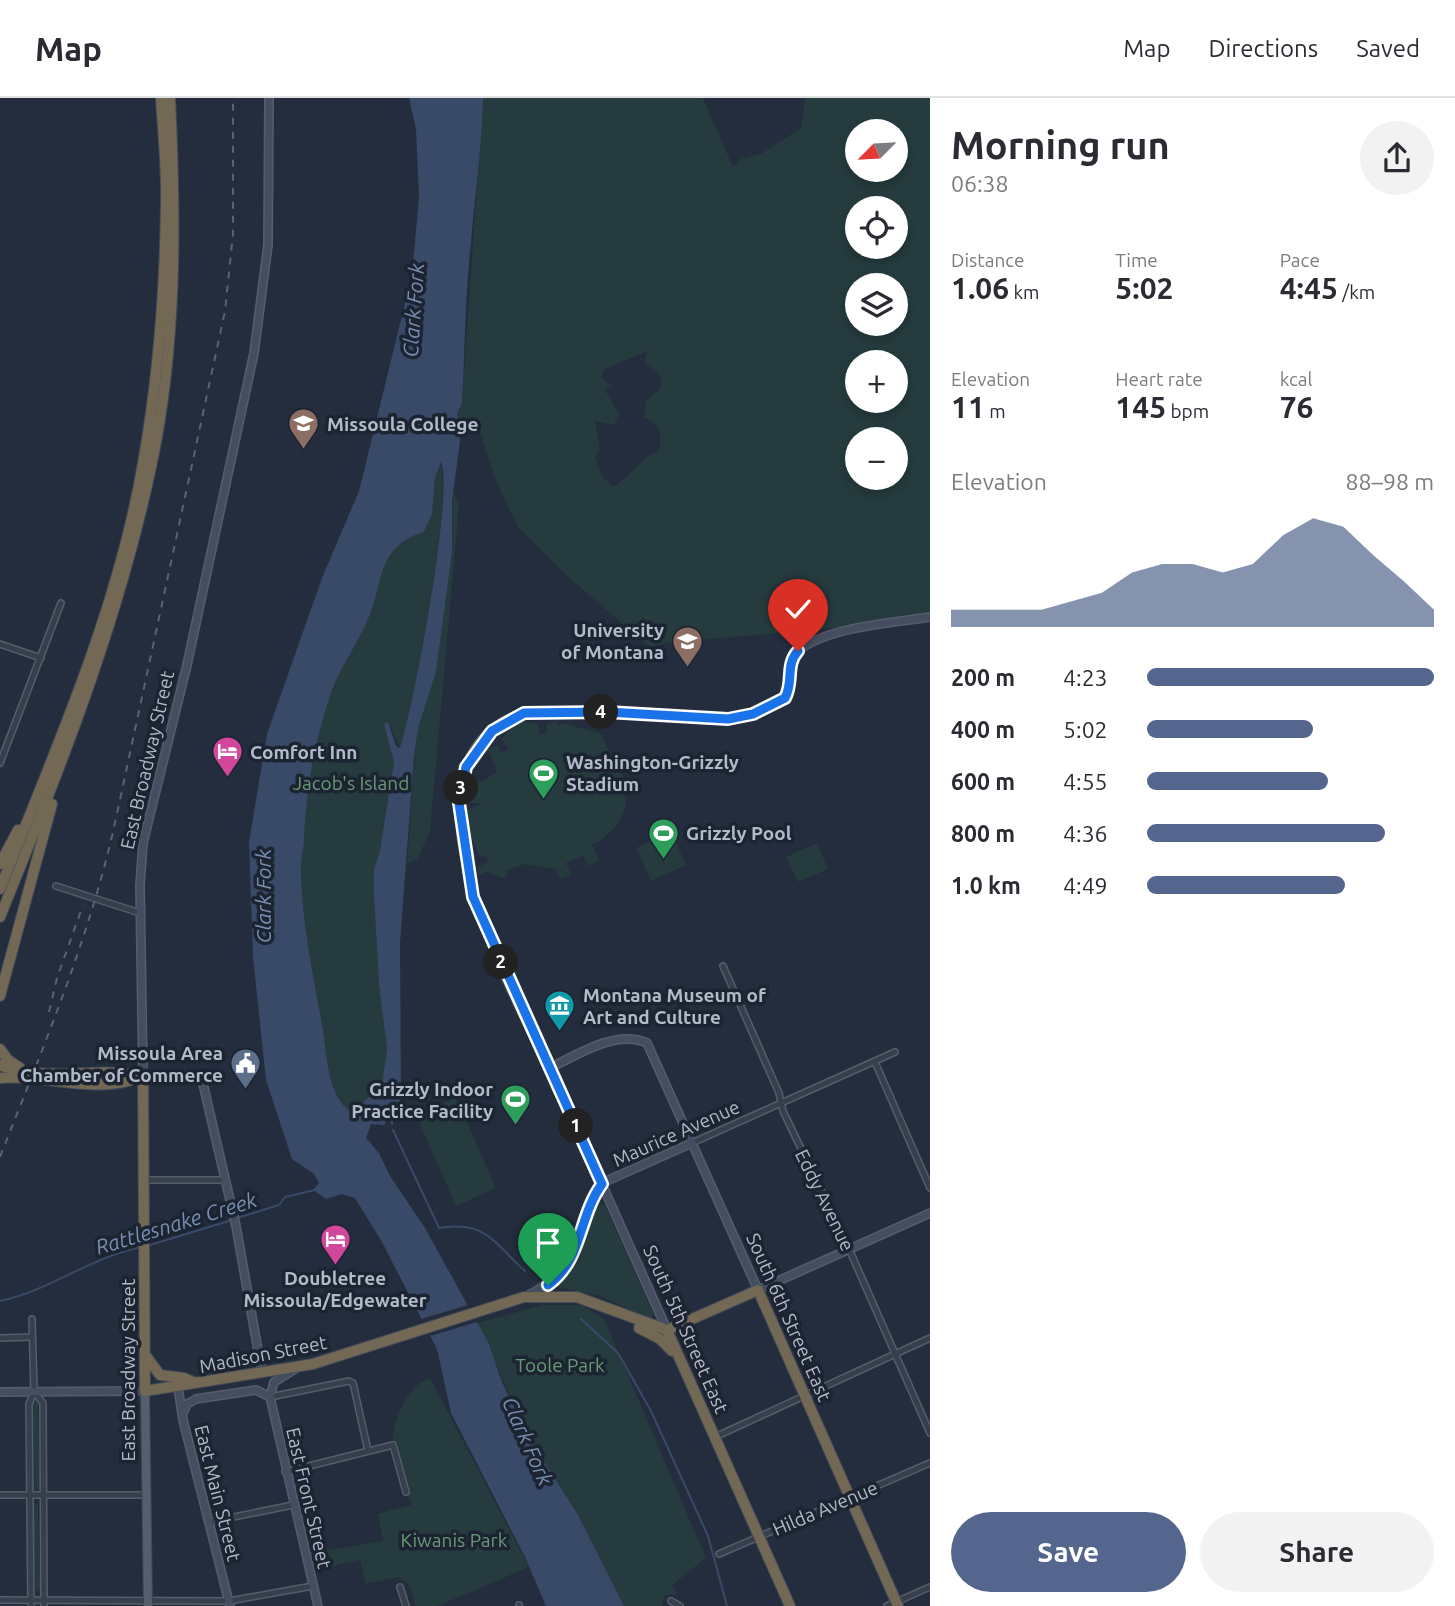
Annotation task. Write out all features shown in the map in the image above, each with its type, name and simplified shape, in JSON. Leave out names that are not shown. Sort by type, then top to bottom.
[{"type":"highway","points":[[0,996],[66,757],[117,607],[152,464],[166,204],[161,98]]},
{"type":"highway","points":[[0,889],[70,714],[115,577],[143,463],[168,346],[175,200],[170,98]]},
{"type":"highway","points":[[0,917],[66,757]]},
{"type":"highway","points":[[0,864],[43,780]]},
{"type":"highway","points":[[0,1049],[8,1060],[23,1070]]},
{"type":"highway","points":[[0,1065],[23,1070],[126,1072],[143,1076]]},
{"type":"highway","points":[[0,1078],[127,1083],[143,1076]]},
{"type":"highway","name":"East Broadway Street","points":[[143,1076],[145,1391]]},
{"type":"highway","points":[[590,1300],[639,1322],[667,1331],[758,1290]]},
{"type":"highway","name":"South 6th Street East","points":[[758,1290],[850,1497],[894,1605]]},
{"type":"highway","name":"Madison Street","points":[[145,1391],[296,1368],[524,1297],[558,1295],[590,1300]]},
{"type":"highway","points":[[590,1300],[660,1339],[680,1362]]},
{"type":"highway","name":"South 5th Street East","points":[[667,1331],[790,1606]]},
{"type":"highway","points":[[146,1355],[160,1375],[184,1378],[198,1384]]},
{"type":"main road","name":"East Broadway Street","points":[[145,1391],[148,1603]]},
{"type":"street","name":"East Broadway Street","points":[[143,1076],[141,914],[144,843],[187,664],[261,305],[270,203],[269,98]]},
{"type":"street","points":[[0,763],[61,603]]},
{"type":"street","name":"South 5th Street East","points":[[667,1331],[470,888],[459,803],[466,767],[480,743],[504,722],[532,712],[728,719],[747,715],[785,698],[790,688],[791,660],[802,649],[841,633],[930,617]]},
{"type":"street","points":[[0,644],[41,658]]},
{"type":"street","points":[[55,886],[97,897],[141,914]]},
{"type":"street","name":"Eddy Avenue","points":[[723,966],[779,1093],[783,1111],[849,1249],[930,1433]]},
{"type":"street","name":"South 6th Street East","points":[[550,1068],[613,1041],[631,1038],[647,1043],[758,1290]]},
{"type":"street","name":"Maurice Avenue","points":[[524,1297],[548,1285],[568,1266],[593,1197],[602,1184],[895,1052]]},
{"type":"street","points":[[875,1062],[930,1188]]},
{"type":"street","points":[[143,1076],[201,1075],[236,1226],[261,1373]]},
{"type":"street","points":[[144,1180],[226,1180]]},
{"type":"street","points":[[758,1290],[930,1213]]},
{"type":"street","points":[[31,1603],[29,1404],[34,1392],[32,1319]]},
{"type":"street","points":[[0,1338],[32,1337]]},
{"type":"street","points":[[715,1437],[930,1338]]},
{"type":"street","points":[[296,1368],[274,1382],[270,1397],[349,1381],[353,1383],[368,1451]]},
{"type":"street","name":"East Main Street","points":[[178,1387],[183,1420],[230,1603]]},
{"type":"street","name":"Madison Street","points":[[183,1420],[186,1405],[196,1399],[256,1390],[270,1397]]},
{"type":"street","name":"Madison Street","points":[[0,1392],[145,1391]]},
{"type":"street","points":[[34,1392],[43,1403],[44,1603]]},
{"type":"street","name":"East Front Street","points":[[270,1397],[285,1472],[318,1606]]},
{"type":"street","points":[[285,1472],[393,1445],[407,1492]]},
{"type":"street","name":"Hilda Avenue","points":[[719,1554],[930,1463]]},
{"type":"street","points":[[0,1495],[146,1495]]},
{"type":"street","points":[[209,1522],[293,1505]]},
{"type":"street","points":[[0,1600],[31,1603],[230,1603],[313,1586]]},
{"type":"street","points":[[400,1587],[406,1606]]},
{"type":"street","points":[[894,1605],[930,1587]]},
{"type":"street","points":[[671,1601],[680,1606]]},
{"type":"green space","points":[[483,98],[703,98],[733,167],[741,159],[761,154],[801,128],[805,98],[930,98],[930,613],[835,628],[665,643],[656,648],[648,646],[565,574],[518,527],[495,479],[476,420],[459,427],[457,413],[462,404]],"holes":[[[648,351],[644,362],[661,377],[660,389],[646,401],[644,417],[654,423],[659,431],[659,451],[613,487],[602,476],[595,458],[600,448],[595,421],[614,425],[619,414],[605,390],[611,384],[601,378],[604,369]]]},
{"type":"green space","name":"Jacob's Island","points":[[440,462],[443,481],[437,555],[414,692],[400,748],[388,722],[384,724],[394,762],[380,850],[374,870],[379,985],[387,1049],[383,1086],[351,1112],[337,1095],[329,1072],[306,929],[301,868],[309,782],[320,726],[332,690],[366,624],[389,557],[408,539],[424,532],[432,513],[435,477]]},
{"type":"green space","name":"Jacob's Island","points":[[453,489],[459,506],[430,831],[418,858],[407,864],[417,728],[436,672],[452,553]]},
{"type":"green space","name":"Washington-Grizzly Stadium","points":[[556,720],[559,726],[562,723],[600,733],[626,783],[623,814],[610,833],[592,845],[599,861],[588,866],[583,856],[566,863],[571,874],[561,879],[556,869],[525,864],[507,870],[505,879],[487,872],[478,875],[477,867],[489,862],[486,855],[480,857],[461,813],[482,803],[460,803],[468,776],[481,782],[497,772],[488,750],[498,745],[501,752],[509,749],[501,739],[516,725],[525,722],[537,724],[540,735],[548,731],[545,725]]},
{"type":"green space","name":"Grizzly Pool","points":[[671,832],[686,865],[651,881],[636,848]]},
{"type":"green space","points":[[817,843],[828,869],[798,882],[786,857]]},
{"type":"green space","points":[[456,1097],[496,1188],[456,1206],[416,1115]]},
{"type":"green space","points":[[601,1204],[605,1206],[654,1315],[650,1319],[600,1296],[557,1287],[578,1262],[594,1210]]},
{"type":"green space","name":"Toole Park","points":[[543,1305],[581,1305],[604,1319],[706,1558],[672,1585],[678,1594],[664,1595],[662,1606],[624,1606],[578,1515],[530,1439],[477,1323]]},
{"type":"green space","name":"Kiwanis Park","points":[[430,1378],[529,1567],[438,1606],[416,1606],[410,1586],[399,1577],[366,1584],[360,1560],[314,1570],[310,1553],[383,1541],[378,1514],[411,1505],[396,1461],[393,1436],[398,1416],[408,1396],[414,1388]]},
{"type":"green space","points":[[38,1401],[40,1488],[35,1490],[33,1403]]},
{"type":"green space","points":[[38,1503],[40,1590],[36,1592],[33,1505]]},
{"type":"water","name":"Clark Fork","points":[[409,98],[483,98],[467,283],[462,404],[457,413],[460,441],[452,501],[452,553],[436,672],[418,728],[414,757],[400,942],[401,1098],[384,1125],[371,1124],[366,1138],[379,1153],[390,1176],[425,1228],[488,1342],[502,1382],[530,1439],[578,1515],[624,1606],[546,1606],[525,1557],[451,1413],[437,1349],[382,1242],[355,1198],[342,1194],[326,1199],[313,1190],[319,1183],[314,1174],[292,1159],[266,1080],[253,957],[249,842],[267,734],[322,578],[359,491],[412,275],[419,197],[416,129]],"holes":[[[441,462],[444,481],[430,602],[414,692],[400,748],[396,746],[388,722],[384,724],[394,762],[380,850],[374,870],[379,985],[387,1049],[382,1086],[351,1112],[337,1095],[329,1072],[306,929],[301,868],[309,783],[316,745],[332,690],[366,624],[383,569],[397,547],[424,532],[432,514],[435,477]]]},
{"type":"pier","points":[[471,1304],[480,1321],[427,1337],[418,1320]]},
{"type":"waterway","points":[[392,1115],[392,1124]]},
{"type":"waterway","points":[[393,1130],[439,1228],[455,1226],[479,1231],[488,1236],[525,1271]]},
{"type":"waterway","name":"Rattlesnake Creek","points":[[237,1218],[279,1205],[285,1197],[315,1190]]},
{"type":"waterway","name":"Rattlesnake Creek","points":[[147,1246],[232,1220]]},
{"type":"waterway","name":"Rattlesnake Creek","points":[[0,1301],[37,1289],[105,1258],[142,1247]]},
{"type":"waterway","points":[[581,1319],[618,1353],[651,1411],[708,1536],[727,1606]]},
{"type":"railway","points":[[0,1157],[77,956],[113,832],[225,311],[233,234],[233,98]]},
{"type":"railway","points":[[49,1012],[57,978],[83,905]]},
{"type":"place","name":"Missoula College","points":[[304,451]]},
{"type":"place","name":"University of Montana","points":[[687,668]]},
{"type":"place","name":"Comfort Inn","points":[[227,779]]},
{"type":"place","name":"Washington-Grizzly Stadium","points":[[543,800]]},
{"type":"place","name":"Grizzly Pool","points":[[663,860]]},
{"type":"place","name":"Montana Museum of Art and Culture","points":[[560,1033]]},
{"type":"place","name":"Missoula Area Chamber of Commerce","points":[[246,1091]]},
{"type":"place","name":"Grizzly Indoor Practice Facility","points":[[516,1127]]},
{"type":"place","name":"Doubletree Missoula/Edgewater","points":[[335,1266]]},
{"type":"route","points":[[548,1285],[568,1266],[578,1245],[593,1197],[602,1184],[470,888],[459,803],[466,767],[480,743],[492,731],[524,713],[607,712],[728,719],[753,714],[775,705],[788,694],[791,681],[789,667],[798,651]]}]
